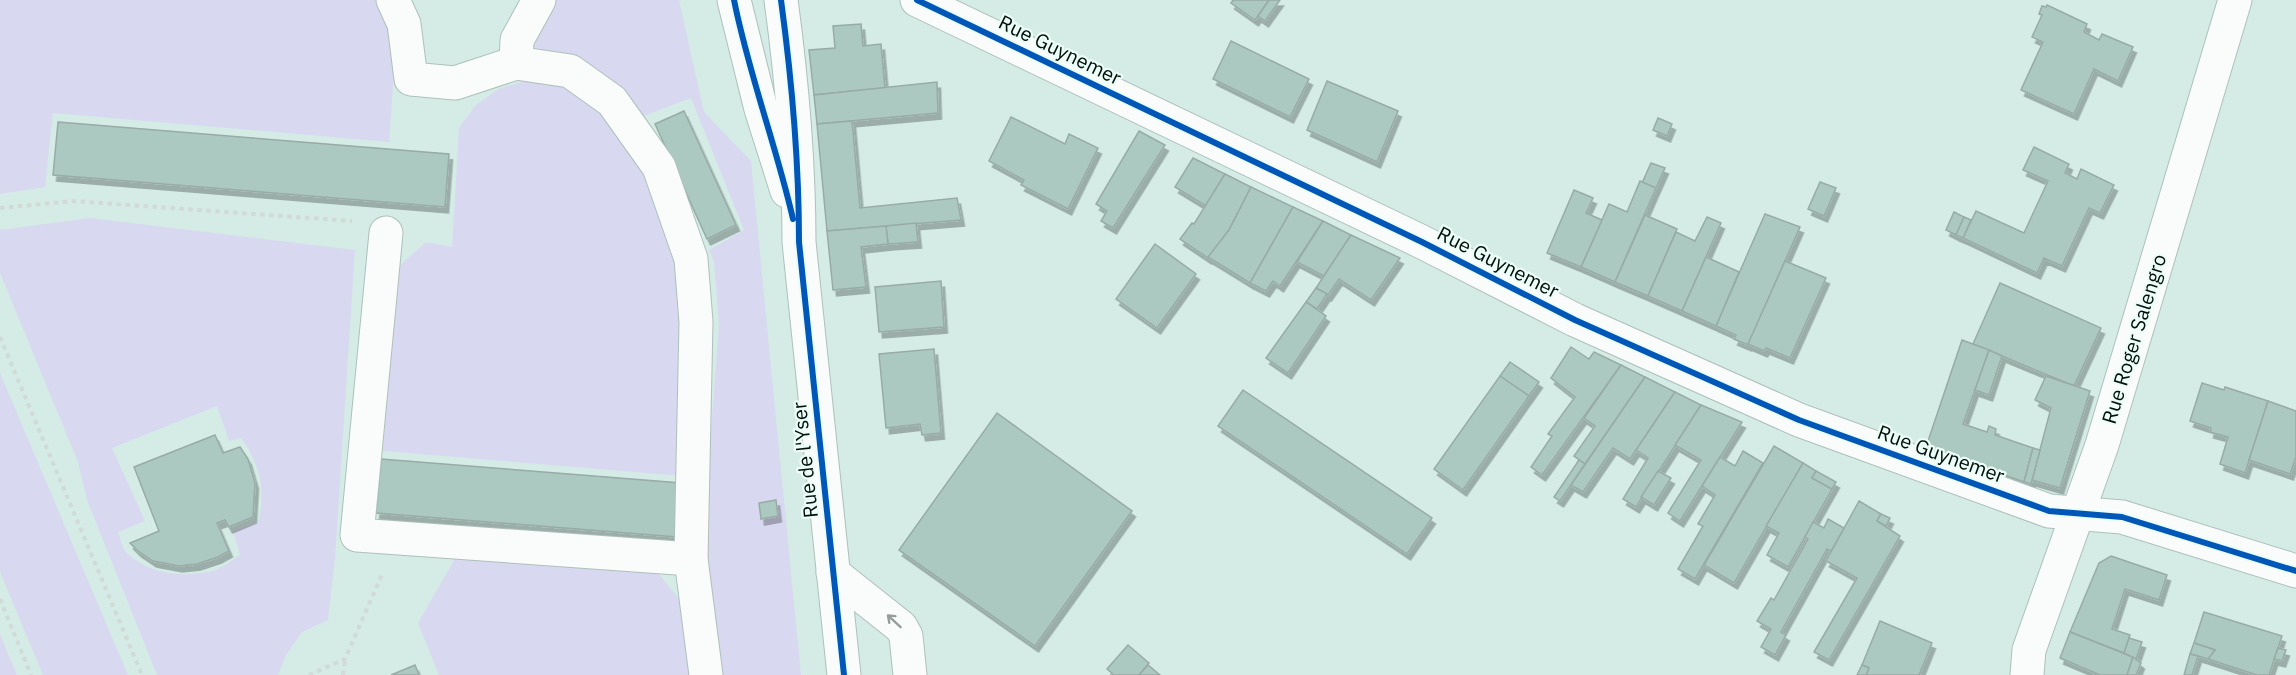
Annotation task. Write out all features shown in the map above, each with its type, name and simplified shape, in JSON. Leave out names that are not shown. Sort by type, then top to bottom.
[{"type":"street","points":[[393,0],[404,24],[411,80],[455,83],[516,63],[570,71],[612,101],[659,167],[691,259],[696,322],[691,559],[706,675]]},
{"type":"street","points":[[516,63],[517,40],[539,0]]},
{"type":"street","name":"Rue de l'Yser","points":[[735,0],[751,73],[784,181],[799,242]]},
{"type":"street","name":"Rue de l'Yser","points":[[781,0],[796,132],[799,242],[844,675]]},
{"type":"street","name":"Rue Guynemer","points":[[916,0],[1422,242],[1575,320],[1778,411],[2049,511],[2122,517],[2296,571]]},
{"type":"street","name":"Rue Roger Salengro","points":[[2027,675],[2029,650],[2079,512],[2108,423],[2235,0]]},
{"type":"street","points":[[386,233],[357,535],[691,559]]},
{"type":"street","points":[[833,573],[901,627],[906,636],[910,675]]},
{"type":"path","points":[[0,208],[73,201],[366,222],[386,233]]},
{"type":"path","points":[[0,337],[142,675]]},
{"type":"path","points":[[343,675],[345,658],[398,538]]},
{"type":"path","points":[[0,599],[31,675]]},
{"type":"path","points":[[309,675],[345,658]]},
{"type":"shaded area","points":[[0,0],[382,0],[396,45],[389,142],[53,113],[45,187],[0,194]]},
{"type":"shaded area","points":[[553,0],[679,0],[704,112],[751,161],[801,675],[717,675],[702,552],[719,324],[714,262],[709,250],[744,230],[691,98],[641,117],[544,51],[532,47]]},
{"type":"shaded area","points":[[525,81],[558,85],[588,98],[616,126],[652,191],[683,287],[682,476],[383,451],[396,269],[426,242],[452,247],[459,128],[475,106],[498,89]]},
{"type":"shaded area","points":[[90,218],[355,250],[335,558],[328,620],[302,632],[286,655],[278,675],[157,675],[87,500],[78,462],[0,273],[0,230]],"holes":[[[217,406],[229,441],[241,438],[253,457],[260,478],[261,500],[258,523],[233,531],[240,555],[215,570],[178,574],[145,566],[127,553],[118,532],[145,521],[112,448]]]},
{"type":"shaded area","points":[[0,373],[128,675],[43,675],[0,572]]},
{"type":"shaded area","points":[[456,557],[657,572],[679,599],[691,675],[439,675],[418,623]]},
{"type":"shaded area","points":[[0,634],[17,675],[0,675]]},
{"type":"building","points":[[1233,0],[1269,0],[1255,20],[1231,3]]},
{"type":"building","points":[[1269,0],[1280,0],[1265,21],[1258,16]]},
{"type":"building","points":[[2047,5],[2087,24],[2084,32],[2099,40],[2102,34],[2133,47],[2118,81],[2094,69],[2074,114],[2021,90],[2043,42],[2032,37],[2042,15],[2039,14],[2042,6]]},
{"type":"building","points":[[861,24],[863,46],[881,44],[885,88],[814,95],[809,50],[835,48],[833,26]]},
{"type":"building","points":[[1231,41],[1309,79],[1290,117],[1213,79]]},
{"type":"building","points":[[1327,81],[1398,111],[1377,162],[1307,130]]},
{"type":"building","points":[[937,82],[938,113],[817,124],[814,95]]},
{"type":"building","points":[[684,111],[736,225],[707,239],[655,124]]},
{"type":"building","points":[[1011,117],[1065,144],[1069,134],[1098,148],[1068,209],[1021,185],[1024,180],[989,161]]},
{"type":"building","points":[[1658,118],[1672,124],[1667,136],[1653,130]]},
{"type":"building","points":[[852,121],[860,208],[957,198],[961,220],[827,231],[817,124]]},
{"type":"building","points":[[58,122],[449,154],[445,207],[53,175]]},
{"type":"building","points":[[1139,131],[1165,145],[1113,228],[1101,221],[1107,211],[1096,204]]},
{"type":"building","points":[[2034,147],[2069,164],[2065,173],[2077,179],[2081,169],[2114,185],[2100,213],[2089,208],[2062,266],[2044,258],[2037,273],[1963,238],[1976,211],[2024,233],[2048,181],[2023,170]]},
{"type":"building","points":[[1193,158],[1225,174],[1206,206],[1175,187]]},
{"type":"building","points":[[1651,163],[1665,168],[1656,188],[1642,183]]},
{"type":"building","points":[[1225,174],[1251,187],[1229,230],[1208,258],[1180,239],[1192,223],[1194,224]]},
{"type":"building","points":[[1640,181],[1656,188],[1615,282],[1581,267],[1609,204],[1627,212]]},
{"type":"building","points":[[1820,182],[1836,188],[1824,216],[1808,209]]},
{"type":"building","points":[[1251,187],[1293,207],[1250,283],[1208,257],[1229,230]]},
{"type":"building","points":[[1574,190],[1593,198],[1586,213],[1602,220],[1581,267],[1547,253]]},
{"type":"building","points":[[1293,207],[1323,221],[1280,286],[1273,281],[1266,291],[1250,283]]},
{"type":"building","points":[[1954,212],[1964,217],[1956,235],[1946,230]]},
{"type":"building","points":[[1765,214],[1800,227],[1748,345],[1734,339],[1736,335],[1716,326]]},
{"type":"building","points":[[1645,215],[1677,229],[1648,296],[1615,282]]},
{"type":"building","points":[[1707,217],[1721,223],[1682,311],[1648,296],[1676,232],[1695,241]]},
{"type":"building","points":[[1964,217],[1971,220],[1963,238],[1956,235]]},
{"type":"building","points":[[1323,221],[1351,235],[1324,276],[1297,262]]},
{"type":"building","points":[[916,223],[918,242],[888,244],[886,226]]},
{"type":"building","points":[[886,226],[888,244],[861,247],[866,287],[833,290],[827,231]]},
{"type":"building","points":[[1351,235],[1400,258],[1371,300],[1339,279],[1328,295],[1316,288]]},
{"type":"building","points":[[1155,244],[1196,274],[1157,328],[1116,299]]},
{"type":"building","points":[[1706,257],[1739,272],[1716,326],[1682,311]]},
{"type":"building","points":[[1785,261],[1826,278],[1790,358],[1766,348],[1764,351],[1748,344]]},
{"type":"building","points":[[941,281],[944,327],[879,332],[875,287]]},
{"type":"building","points":[[2000,283],[2101,328],[2074,386],[1973,344]]},
{"type":"building","points":[[1316,288],[1327,294],[1317,309],[1306,302]]},
{"type":"building","points":[[1306,302],[1326,316],[1288,373],[1266,358]]},
{"type":"building","points":[[1962,340],[1989,350],[1963,424],[1987,432],[1989,426],[1996,429],[1995,435],[2033,448],[2024,482],[1926,447]]},
{"type":"building","points":[[1571,347],[1589,359],[1594,352],[1621,365],[1542,475],[1531,467],[1552,436],[1548,434],[1575,397],[1551,378]]},
{"type":"building","points":[[934,349],[941,433],[922,435],[920,424],[886,428],[879,354]]},
{"type":"building","points":[[1989,350],[2002,356],[1989,395],[1975,390]]},
{"type":"building","points":[[1510,362],[1539,382],[1529,396],[1500,376]]},
{"type":"building","points":[[1621,365],[1645,377],[1585,464],[1574,456],[1595,426],[1584,418]]},
{"type":"building","points":[[1500,376],[1529,396],[1463,490],[1434,469]]},
{"type":"building","points":[[2046,376],[2090,391],[2060,488],[2032,480],[2051,408],[2035,400]]},
{"type":"building","points":[[1645,377],[1675,392],[1630,459],[1613,448],[1583,492],[1571,485]]},
{"type":"building","points":[[2202,383],[2224,390],[2225,387],[2268,401],[2245,473],[2220,464],[2228,437],[2210,432],[2211,428],[2190,421]]},
{"type":"building","points":[[1243,390],[1432,518],[1407,554],[1218,426]]},
{"type":"building","points":[[1675,392],[1701,405],[1636,507],[1623,499],[1648,458],[1636,450]]},
{"type":"building","points":[[2268,401],[2296,411],[2296,457],[2290,474],[2249,460]]},
{"type":"building","points":[[1701,405],[1742,422],[1680,521],[1668,513],[1701,460],[1675,445]]},
{"type":"building","points":[[997,413],[1132,511],[1035,646],[899,550]]},
{"type":"building","points":[[215,435],[223,453],[240,447],[248,459],[255,483],[253,517],[229,527],[225,520],[217,523],[229,551],[218,557],[197,564],[179,566],[153,561],[130,543],[159,531],[134,467]]},
{"type":"building","points":[[1774,446],[1803,463],[1734,583],[1704,565]]},
{"type":"building","points":[[2033,448],[2040,450],[2031,484],[2024,482]]},
{"type":"building","points":[[1743,451],[1763,463],[1695,579],[1678,569],[1703,526],[1698,524],[1715,495],[1702,486],[1720,457],[1735,466]]},
{"type":"building","points":[[381,459],[681,483],[677,537],[376,513]]},
{"type":"building","points":[[1579,460],[1585,464],[1560,501],[1554,497]]},
{"type":"building","points":[[1803,463],[1816,471],[1812,478],[1832,489],[1788,567],[1767,555],[1779,533],[1766,526]]},
{"type":"building","points":[[1658,471],[1671,478],[1654,505],[1641,497]]},
{"type":"building","points":[[1816,471],[1836,482],[1832,489],[1812,478]]},
{"type":"building","points":[[776,500],[778,516],[761,519],[759,503]]},
{"type":"building","points":[[1859,501],[1881,514],[1877,521],[1900,536],[1829,660],[1814,652],[1857,578],[1826,561]]},
{"type":"building","points":[[1881,514],[1890,518],[1886,526],[1877,521]]},
{"type":"building","points":[[1828,519],[1844,528],[1831,551],[1827,549],[1781,632],[1786,635],[1775,655],[1761,647],[1771,629],[1757,621],[1771,598],[1774,600],[1808,539],[1805,537],[1813,522],[1824,528]]},
{"type":"building","points":[[2111,556],[2167,575],[2159,600],[2125,589],[2112,629],[2130,635],[2124,653],[2070,632],[2099,563]]},
{"type":"building","points":[[2204,612],[2282,636],[2269,675],[2257,675],[2208,659],[2215,650],[2194,643]]},
{"type":"building","points":[[1880,621],[1932,643],[1919,675],[1866,675],[1869,668],[1862,665]]},
{"type":"building","points":[[2070,632],[2133,657],[2127,675],[2100,675],[2060,658]]},
{"type":"building","points":[[2129,638],[2142,642],[2136,659],[2124,653]]},
{"type":"building","points":[[2194,643],[2215,650],[2208,659],[2190,654]]},
{"type":"building","points":[[1128,645],[1149,663],[1139,675],[1114,675],[1107,669]]},
{"type":"building","points":[[2278,648],[2286,650],[2282,661],[2274,659]]},
{"type":"building","points":[[2190,654],[2198,656],[2192,675],[2184,675]]},
{"type":"building","points":[[2133,657],[2141,663],[2136,675],[2127,675]]},
{"type":"building","points":[[415,665],[419,675],[391,675]]},
{"type":"building","points":[[1148,665],[1160,675],[1139,675]]},
{"type":"building","points":[[1862,665],[1869,668],[1866,675],[1857,675]]},
{"type":"cycle path","points":[[734,0],[793,219]]},
{"type":"cycle path","points":[[781,0],[794,121],[799,242],[844,675]]},
{"type":"cycle path","points":[[917,0],[1422,242],[1575,320],[1799,420],[2049,511],[2122,517],[2296,571]]}]
